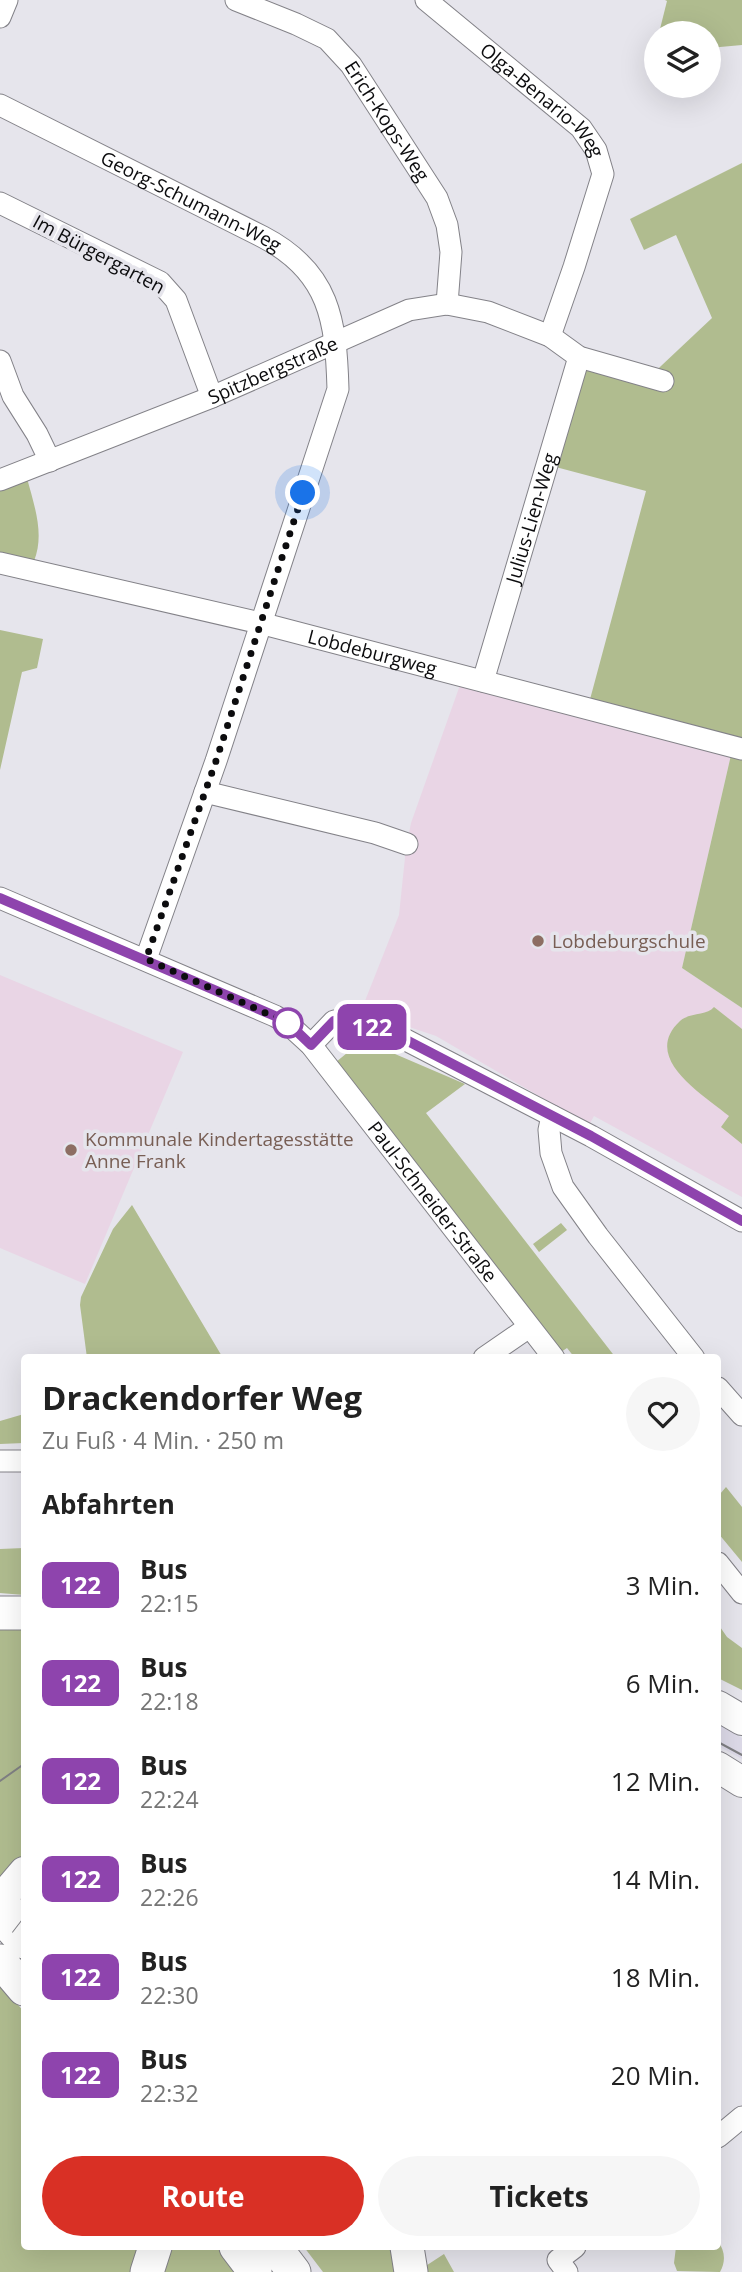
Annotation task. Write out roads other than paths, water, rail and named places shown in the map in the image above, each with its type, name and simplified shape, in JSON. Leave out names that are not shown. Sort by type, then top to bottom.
[{"type":"main road","points":[[0,1613],[21,1613]]},
{"type":"main road","points":[[721,1708],[742,1720]]},
{"type":"main road","points":[[721,1769],[742,1782]]},
{"type":"main road","points":[[21,1878],[7,1908],[21,1936]]},
{"type":"main road","points":[[0,1961],[21,1986]]},
{"type":"main road","points":[[147,2272],[154,2250]]},
{"type":"main road","points":[[238,2250],[255,2272]]},
{"type":"main road","points":[[277,2250],[294,2272]]},
{"type":"main road","points":[[407,2250],[411,2272]]},
{"type":"street","points":[[0,18],[7,0]]},
{"type":"street","name":"Erich-Kops-Weg","points":[[236,0],[327,39],[351,65],[437,198],[447,225],[451,252],[447,304]]},
{"type":"street","name":"Olga-Benario-Weg","points":[[426,0],[581,128],[596,150],[603,174],[550,336]]},
{"type":"street","name":"Georg-Schumann-Weg","points":[[0,105],[272,242],[292,255],[311,275],[324,298],[336,342],[338,389],[205,792],[146,959]]},
{"type":"street","name":"Im Bürgergarten","points":[[0,203],[160,282],[170,290],[212,397]]},
{"type":"street","name":"Spitzbergstraße","points":[[0,480],[212,397],[409,310],[447,304],[488,312],[550,336],[579,357],[663,381]]},
{"type":"street","name":"Julius-Lien-Weg","points":[[483,681],[579,357]]},
{"type":"street","points":[[0,361],[13,396],[50,461]]},
{"type":"street","name":"Lobdeburgweg","points":[[0,563],[260,622],[742,749]]},
{"type":"street","points":[[205,792],[375,833],[407,844]]},
{"type":"street","name":"Paul-Schneider-Straße","points":[[0,898],[146,959],[288,1023],[311,1045],[551,1354]]},
{"type":"street","points":[[311,1045],[334,1021],[346,1019],[406,1040],[552,1116],[742,1221]]},
{"type":"street","points":[[552,1116],[549,1130],[551,1153],[563,1187],[598,1237],[691,1354]]},
{"type":"street","points":[[490,1354],[529,1327]]},
{"type":"street","points":[[721,1391],[742,1415]]},
{"type":"street","points":[[0,1461],[21,1461]]},
{"type":"street","points":[[721,1567],[742,1593]]},
{"type":"street","points":[[721,2134],[742,2117]]},
{"type":"street","points":[[567,2272],[558,2260],[571,2250]]},
{"type":"tram line","points":[[721,1744],[742,1755]]},
{"type":"tram line","points":[[0,1781],[21,1766]]},
{"type":"place","name":"Lobdeburgschule","points":[[538,941]]},
{"type":"place","name":"Kommunale Kindertagesstätte Anne Frank","points":[[71,1150]]}]
